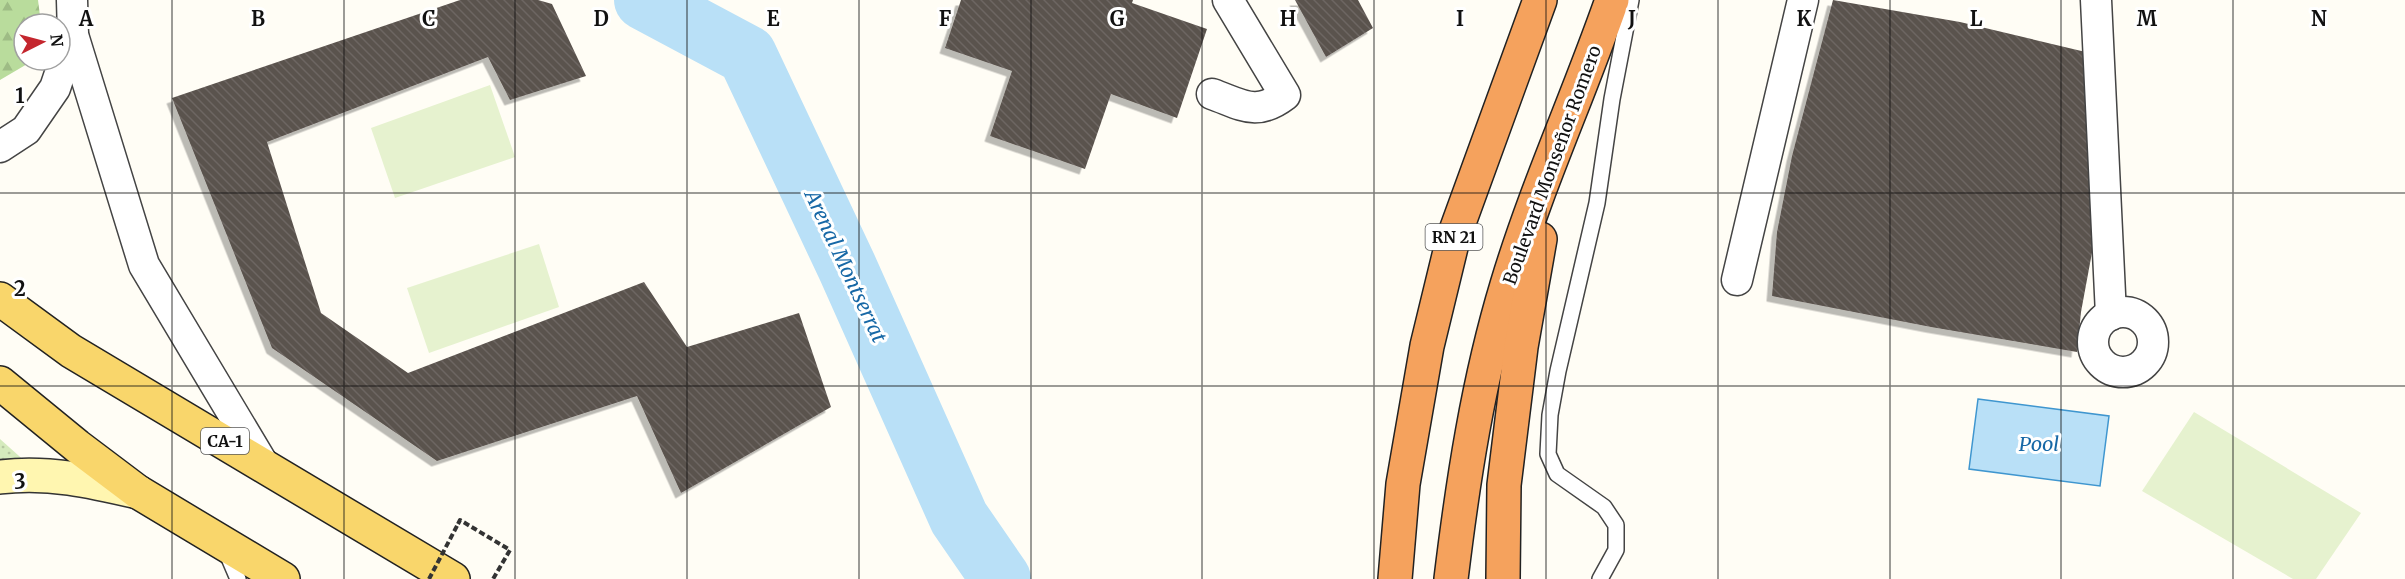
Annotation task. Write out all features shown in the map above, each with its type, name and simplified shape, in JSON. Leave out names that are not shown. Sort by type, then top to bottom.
[{"type":"highway","name":"RN 21","points":[[1395,579],[1403,484],[1427,346],[1453,239],[1540,0]]},
{"type":"highway","name":"Boulevard Monseñor Romero","points":[[1451,579],[1463,481],[1475,419],[1507,287],[1526,228],[1612,0]]},
{"type":"highway","points":[[1503,579],[1504,485],[1521,347],[1560,140]]},
{"type":"main road","name":"CA-1","points":[[0,299],[71,351],[453,579]]},
{"type":"main road","points":[[0,383],[138,492],[284,579]]},
{"type":"street","points":[[72,0],[73,35],[144,265],[263,464]]},
{"type":"street","points":[[1212,94],[1253,109],[1273,104],[1285,95],[1228,0]]},
{"type":"street","points":[[1737,280],[1803,0]]},
{"type":"street","points":[[2096,0],[2111,315]]},
{"type":"street","points":[[0,147],[26,130],[55,88],[73,35]]},
{"type":"street","points":[[0,477],[29,474],[55,476],[138,492]]},
{"type":"lane","points":[[1600,579],[1616,550],[1616,525],[1605,507],[1557,474],[1548,454],[1550,415],[1597,203],[1612,99],[1631,0]]},
{"type":"lane","points":[[221,540],[238,579]]},
{"type":"path","points":[[429,579],[460,520],[510,550],[494,579]]},
{"type":"green space","points":[[0,0],[38,0],[40,12],[12,12],[14,72],[0,80]]},
{"type":"green space","points":[[490,85],[515,157],[395,198],[371,128]]},
{"type":"green space","points":[[539,244],[559,307],[429,353],[407,288]]},
{"type":"green space","points":[[2194,412],[2361,513],[2316,579],[2293,579],[2142,491]]},
{"type":"green space","points":[[0,439],[28,464],[0,464]]},
{"type":"water","name":"Pool","points":[[1978,399],[2109,416],[2100,486],[1969,469]]},
{"type":"building","points":[[460,0],[538,0],[552,4],[586,76],[510,100],[488,57],[267,142],[321,313],[408,373],[644,282],[687,347],[799,313],[831,407],[681,493],[637,396],[437,461],[272,348],[172,98]]},
{"type":"building","points":[[961,0],[1133,0],[1132,3],[1207,29],[1177,118],[1111,94],[1085,169],[990,136],[1012,71],[945,48]]},
{"type":"building","points":[[1295,0],[1358,0],[1373,28],[1326,57]]},
{"type":"building","points":[[1833,0],[1960,22],[2094,54],[2091,200],[2093,247],[2081,312],[2077,352],[1772,296],[1777,232],[1792,156]]},
{"type":"waterway","name":"Arenal Montserrat","points":[[644,0],[747,55],[847,267],[959,518],[1001,579]]}]
